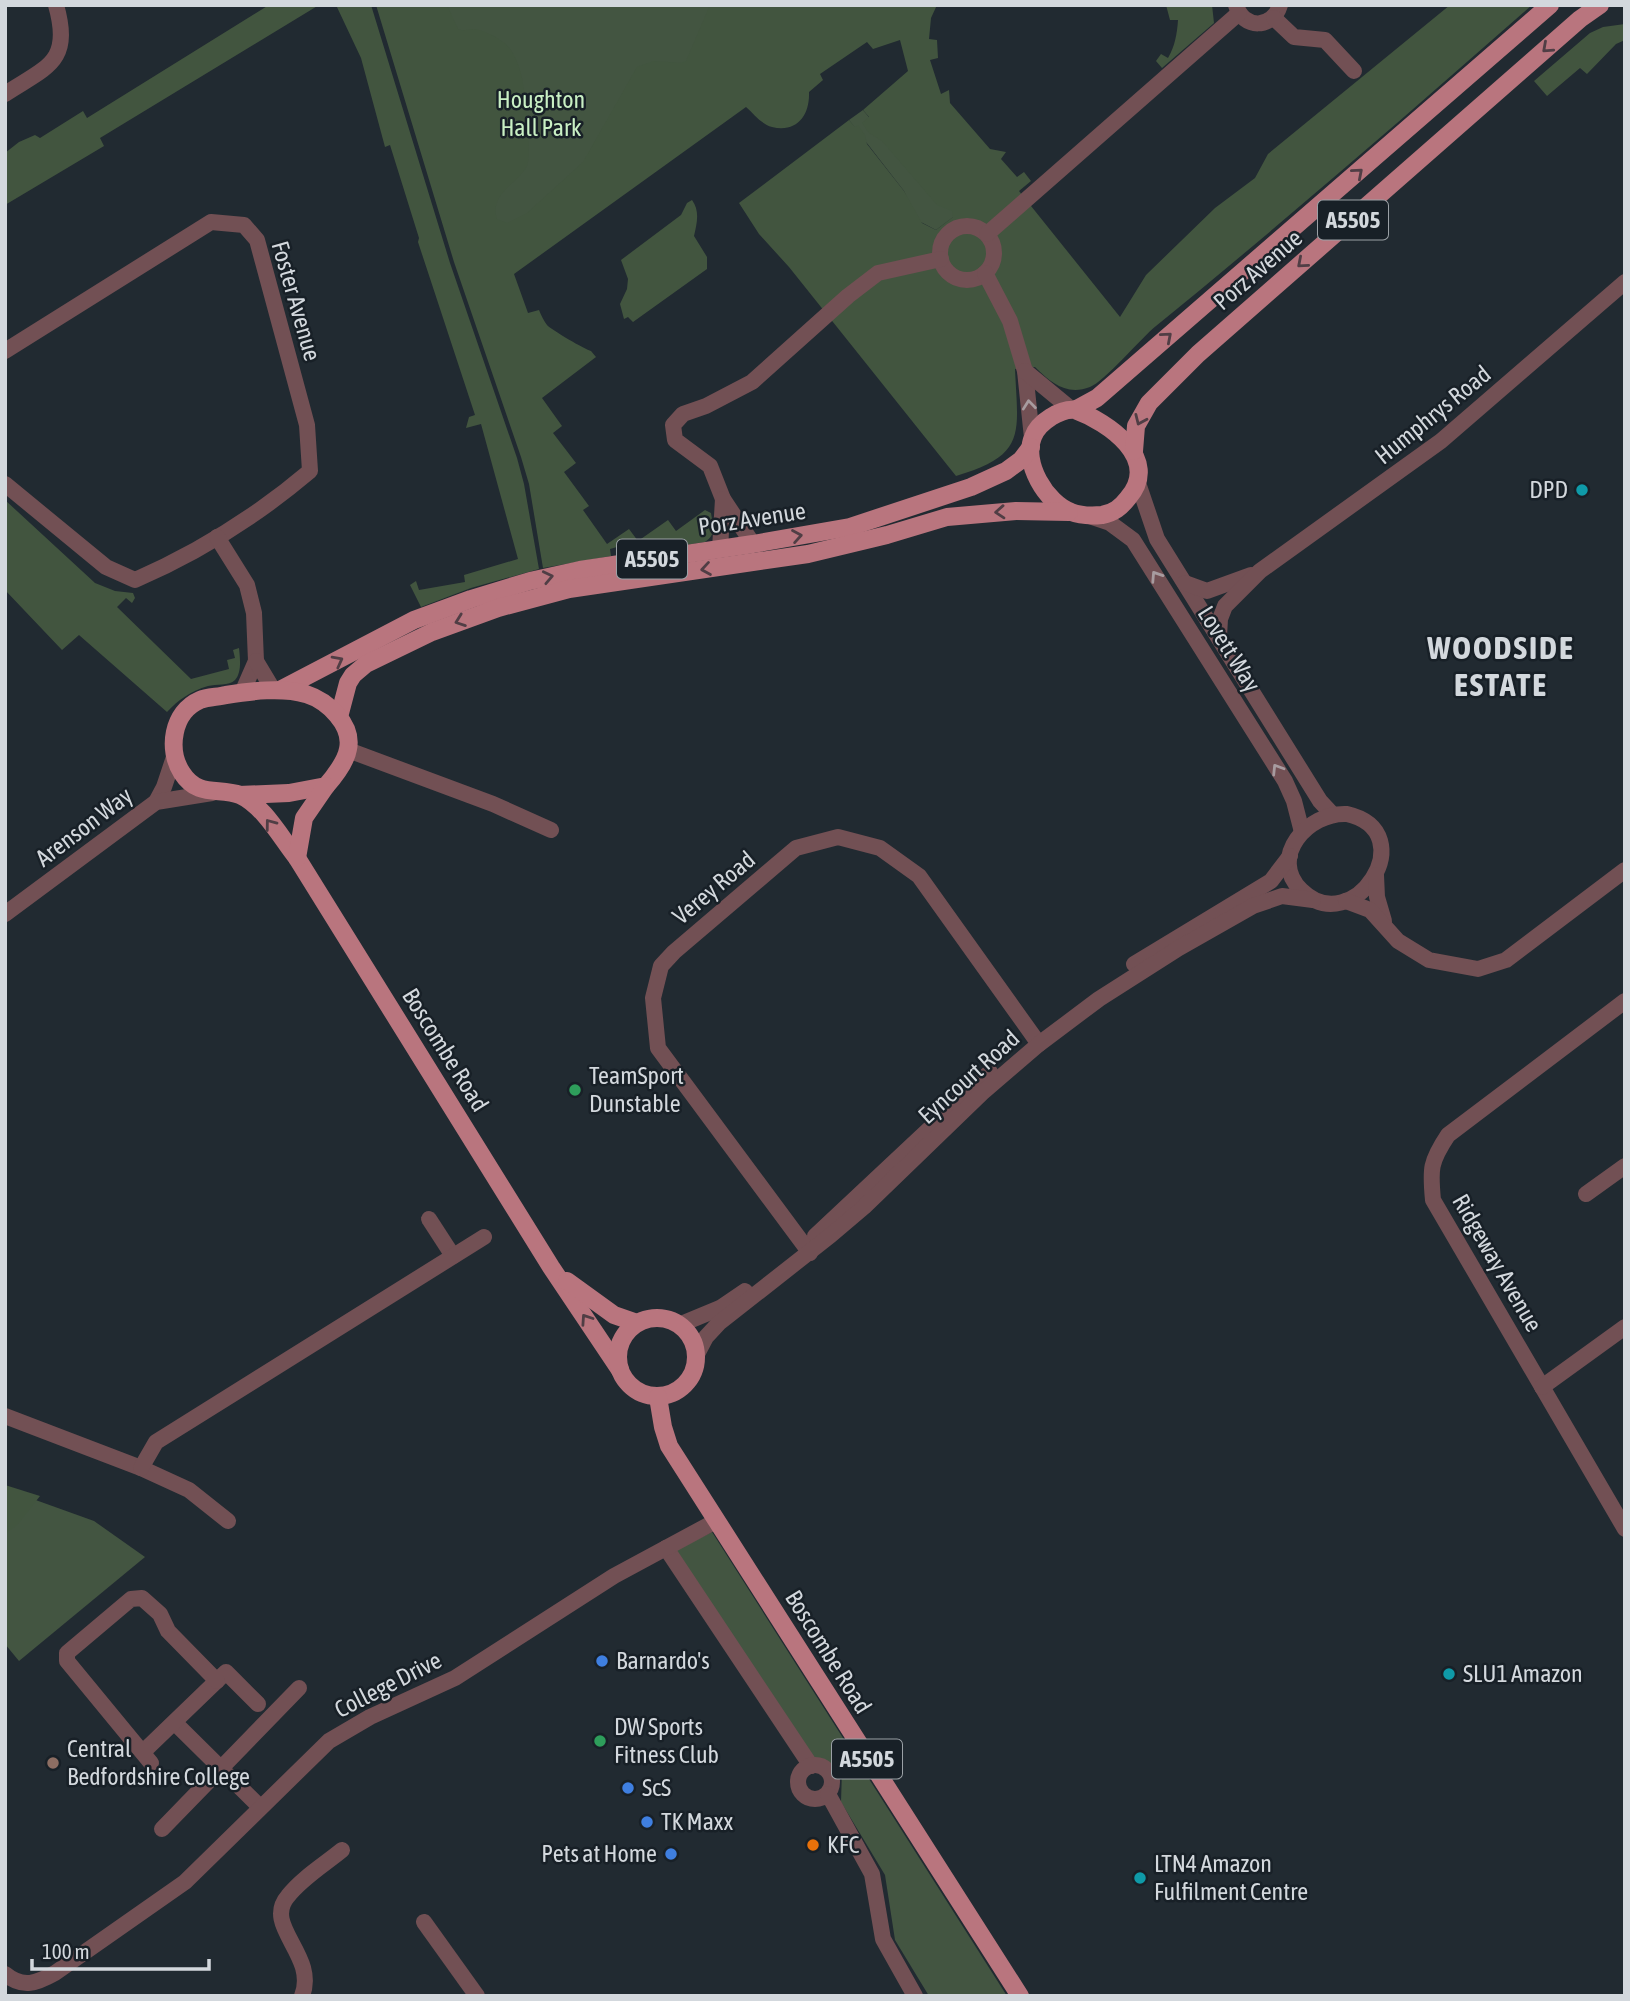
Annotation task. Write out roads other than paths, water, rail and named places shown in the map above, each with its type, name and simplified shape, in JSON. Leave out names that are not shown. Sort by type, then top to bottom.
[{"type":"main road","name":"Porz Avenue","points":[[1073,409],[1097,398],[1550,5]]},
{"type":"main road","name":"Porz Avenue","points":[[1134,451],[1136,426],[1149,403],[1198,354],[1580,19],[1600,5]]},
{"type":"main road","name":"A5505","points":[[1031,443],[1040,426],[1053,416],[1073,409]]},
{"type":"main road","points":[[1073,409],[1091,416],[1115,432],[1134,451]]},
{"type":"main road","name":"Porz Avenue","points":[[275,691],[300,682],[414,620],[471,598],[580,570],[850,527],[913,507],[1006,471],[1021,460],[1031,443]]},
{"type":"main road","points":[[1031,443],[1031,462],[1040,481],[1051,497],[1069,512]]},
{"type":"main road","name":"A5505","points":[[1069,512],[1088,516],[1117,510],[1133,492],[1137,480],[1138,466],[1134,451]]},
{"type":"main road","name":"Porz Avenue","points":[[340,717],[348,683],[366,664],[432,632],[498,608],[569,589],[808,554],[947,517],[1016,511],[1069,512]]},
{"type":"main road","name":"A5505","points":[[174,757],[174,733],[183,712],[200,700],[275,691],[306,694],[323,703],[340,717],[347,733],[348,750]]},
{"type":"main road","points":[[297,858],[304,818],[348,750]]},
{"type":"main road","points":[[174,757],[192,785],[214,792],[239,795],[289,793],[326,786]]},
{"type":"main road","name":"Boscombe Road","points":[[239,795],[260,810],[297,858],[551,1267],[620,1370]]},
{"type":"main road","name":"Boscombe Road","points":[[551,1267],[579,1291],[614,1315],[637,1324]]},
{"type":"main road","points":[[666,1319],[688,1333],[694,1344],[695,1368],[690,1380],[681,1388],[658,1397],[635,1390],[626,1381],[620,1370],[620,1344],[627,1332],[637,1324],[666,1319]]},
{"type":"main road","name":"Boscombe Road","points":[[658,1397],[669,1446],[1020,1996]]},
{"type":"street","points":[[5,94],[46,67],[60,51],[63,36],[56,5]]},
{"type":"street","points":[[987,234],[1237,9],[1243,18],[1255,24],[1262,24],[1277,12],[1294,37],[1325,40],[1354,71]]},
{"type":"street","name":"Foster Avenue","points":[[5,351],[211,222],[244,225],[257,240],[301,402],[307,425],[310,471],[217,537],[135,580],[106,567],[5,484]]},
{"type":"street","points":[[972,226],[987,234],[994,250],[994,259],[985,274],[977,278],[959,279],[944,268],[941,259],[943,242],[955,229],[972,226]]},
{"type":"street","points":[[753,544],[723,499],[710,466],[675,440],[673,425],[683,414],[706,406],[752,382],[878,273],[941,259]]},
{"type":"street","points":[[985,274],[1010,321],[1025,371],[1031,443]]},
{"type":"street","name":"Humphrys Road","points":[[1219,636],[1220,619],[1225,606],[1260,571],[1441,441],[1625,282]]},
{"type":"street","points":[[1025,371],[1073,409]]},
{"type":"street","name":"Lovett Way","points":[[1137,480],[1157,539],[1320,801],[1332,815]]},
{"type":"street","points":[[720,549],[723,499]]},
{"type":"street","name":"Lovett Way","points":[[1088,516],[1110,523],[1133,540],[1285,781],[1294,801],[1302,832]]},
{"type":"street","points":[[217,537],[247,585],[254,612],[256,661],[242,693]]},
{"type":"street","name":"Humphrys Road","points":[[1185,583],[1207,591],[1260,571]]},
{"type":"street","points":[[256,661],[275,691]]},
{"type":"street","points":[[348,750],[493,804],[551,830]]},
{"type":"street","name":"Arenson Way","points":[[5,914],[156,802],[174,757]]},
{"type":"street","name":"Arenson Way","points":[[156,802],[214,792]]},
{"type":"street","points":[[1332,815],[1354,816],[1367,823],[1376,834],[1382,854],[1371,883],[1346,901],[1337,904],[1313,900],[1296,884],[1291,870],[1292,847],[1302,832],[1316,821],[1332,815]]},
{"type":"street","name":"Verey Road","points":[[808,1249],[658,1048],[653,998],[661,966],[674,952],[796,848],[838,837],[880,848],[919,876],[1035,1041]]},
{"type":"street","name":"Eyncourt Road","points":[[696,1356],[706,1337],[719,1324],[808,1249],[969,1091],[1101,986],[1271,881],[1290,856]]},
{"type":"street","points":[[1346,901],[1370,910],[1408,949],[1429,960],[1478,969],[1516,952],[1625,870]]},
{"type":"street","points":[[1376,875],[1377,897],[1386,927]]},
{"type":"street","name":"Eyncourt Road","points":[[1035,1041],[1179,948],[1253,906],[1282,896],[1313,900]]},
{"type":"street","name":"Ridgeway Avenue","points":[[1625,1001],[1448,1135],[1437,1151],[1430,1170],[1433,1200],[1625,1528]]},
{"type":"street","points":[[1586,1194],[1625,1166]]},
{"type":"street","points":[[429,1219],[453,1256]]},
{"type":"street","points":[[141,1468],[156,1442],[484,1237]]},
{"type":"street","name":"Eyncourt Road","points":[[679,1325],[722,1307],[808,1249]]},
{"type":"street","points":[[1542,1387],[1625,1327]]},
{"type":"street","points":[[5,1416],[141,1468],[189,1490],[229,1521]]},
{"type":"street","name":"College Drive","points":[[9,1978],[39,1988],[185,1882],[228,1843],[329,1741],[370,1717],[455,1678],[614,1576],[716,1521]]},
{"type":"street","points":[[666,1548],[811,1766]]},
{"type":"street","points":[[217,1681],[168,1631],[160,1614],[142,1598],[131,1599],[67,1653],[67,1661],[147,1757],[175,1723],[217,1681],[226,1672],[258,1704]]},
{"type":"street","points":[[162,1829],[299,1688]]},
{"type":"street","points":[[175,1723],[261,1807]]},
{"type":"street","points":[[811,1766],[823,1767],[831,1775],[832,1786],[828,1794],[814,1799],[801,1791],[799,1786],[801,1774],[811,1766]]},
{"type":"street","points":[[828,1794],[872,1874],[883,1939],[915,1996]]},
{"type":"street","points":[[302,1996],[306,1986],[305,1970],[297,1949],[281,1924],[281,1912],[287,1897],[342,1850]]},
{"type":"street","points":[[424,1922],[477,1996]]},
{"type":"street","points":[[9,1978],[24,1996]]},
{"type":"place","name":"DPD","points":[[1582,490]]},
{"type":"place","name":"TeamSport Dunstable","points":[[575,1090]]},
{"type":"place","name":"Barnardo's","points":[[602,1661]]},
{"type":"place","name":"SLU1 Amazon","points":[[1449,1674]]},
{"type":"place","name":"DW Sports Fitness Club","points":[[600,1741]]},
{"type":"place","name":"Central Bedfordshire College","points":[[53,1763]]},
{"type":"place","name":"ScS","points":[[628,1788]]},
{"type":"place","name":"TK Maxx","points":[[647,1822]]},
{"type":"place","name":"KFC","points":[[813,1845]]},
{"type":"place","name":"Pets at Home","points":[[671,1854]]},
{"type":"place","name":"LTN4 Amazon Fulfilment Centre","points":[[1140,1878]]},
{"type":"district","name":"WOODSIDE ESTATE","points":[[1501,666]]},
{"type":"park label","name":"Houghton Hall Park","points":[[541,114]]}]
